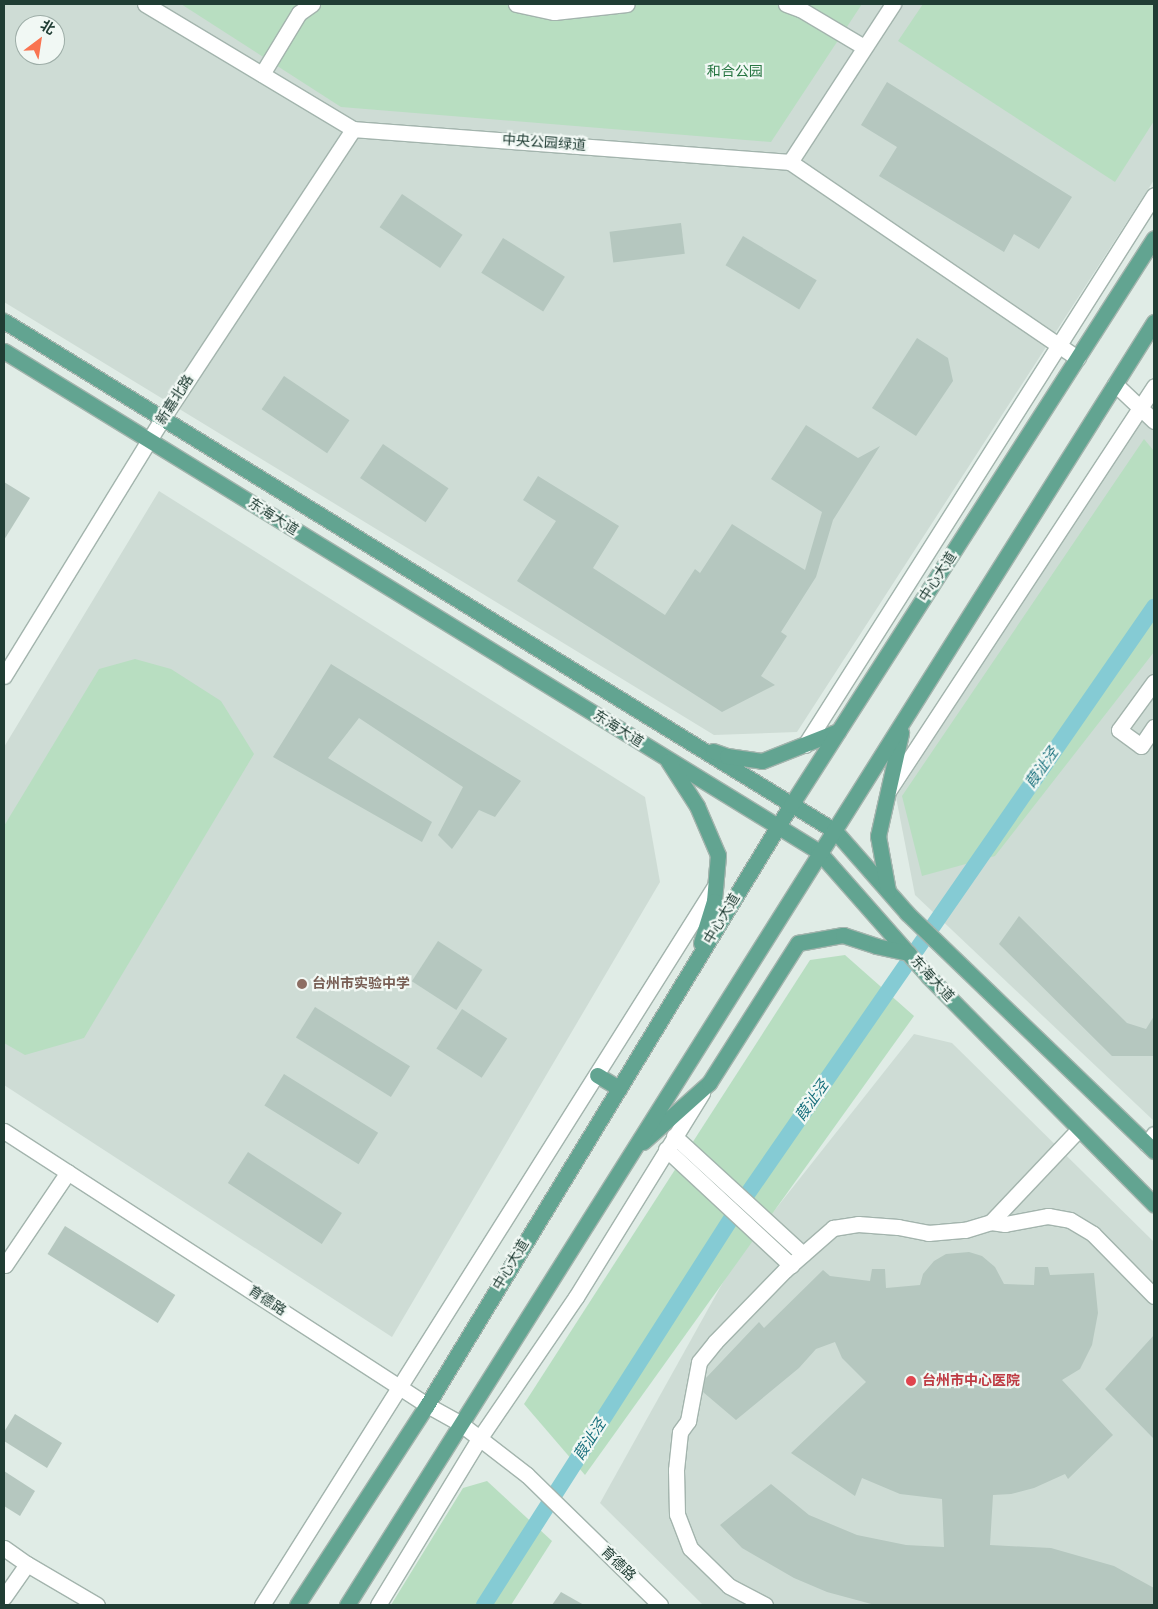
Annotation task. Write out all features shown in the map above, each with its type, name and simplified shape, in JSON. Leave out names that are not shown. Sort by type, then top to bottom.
[{"type":"main road","name":"中心大道","points":[[297,1605],[427,1405],[791,805],[1154,238]]},
{"type":"main road","name":"东海大道","points":[[4,321],[835,831],[907,913],[1152,1143]]},
{"type":"main road","points":[[347,1605],[1154,322]]},
{"type":"main road","name":"东海大道","points":[[4,351],[820,853],[929,977],[1154,1204]]},
{"type":"main road","points":[[889,893],[878,836],[890,790],[903,722]]},
{"type":"main road","points":[[689,742],[727,756],[762,761],[839,730]]},
{"type":"main road","points":[[666,758],[696,806],[718,855],[714,901],[693,967]]},
{"type":"main road","points":[[632,1151],[708,1083],[798,943],[843,935],[908,954]]},
{"type":"main road","points":[[596,1075],[619,1088]]},
{"type":"street","name":"中央公园绿道","points":[[145,4],[353,129],[790,162]]},
{"type":"street","points":[[262,74],[299,13],[312,4]]},
{"type":"street","points":[[516,4],[554,12],[627,4]]},
{"type":"street","points":[[786,4],[800,9],[864,47]]},
{"type":"street","points":[[893,4],[790,162],[1077,358]]},
{"type":"street","name":"新嘉北路","points":[[4,676],[162,419],[353,129]]},
{"type":"street","points":[[805,745],[1154,195]]},
{"type":"street","points":[[1115,384],[1154,421]]},
{"type":"street","points":[[890,790],[1154,386]]},
{"type":"street","points":[[1154,682],[1119,730],[1141,746],[1154,727]]},
{"type":"street","points":[[262,1605],[715,886]]},
{"type":"street","points":[[378,1605],[479,1438],[576,1297],[708,1083]]},
{"type":"street","points":[[992,1222],[1079,1129]]},
{"type":"street","name":"育德路","points":[[4,1131],[427,1405],[461,1424],[527,1476],[660,1605]]},
{"type":"street","points":[[674,1136],[803,1254]]},
{"type":"street","points":[[666,1149],[791,1265]]},
{"type":"street","points":[[4,1266],[68,1172]]},
{"type":"street","points":[[765,1605],[729,1586],[690,1548],[677,1514],[676,1470],[680,1432],[688,1421],[699,1362],[715,1342],[791,1265],[833,1228],[858,1224],[898,1227],[928,1233],[965,1230],[992,1222],[1004,1224],[1048,1216],[1070,1220],[1093,1234],[1154,1296]]},
{"type":"street","points":[[4,1548],[27,1564],[97,1605]]},
{"type":"street","points":[[4,1597],[27,1564]]},
{"type":"shaded area","points":[[4,4],[1154,4],[1154,180],[797,732],[714,735],[4,302]]},
{"type":"shaded area","points":[[1154,399],[1154,1121],[915,895],[896,797]]},
{"type":"shaded area","name":"台州市实验中学","points":[[159,491],[645,797],[660,882],[392,1337],[4,1085],[4,747]]},
{"type":"shaded area","name":"台州市中心医院","points":[[914,1034],[952,1043],[1154,1242],[1154,1605],[703,1605],[600,1503],[736,1259]]},
{"type":"green space","name":"和合公园","points":[[181,4],[862,4],[771,142],[341,107]]},
{"type":"green space","points":[[923,4],[1154,4],[1154,121],[1115,182],[898,41]]},
{"type":"green space","points":[[1144,439],[1154,451],[1154,652],[995,856],[922,876],[902,796]]},
{"type":"green space","points":[[135,659],[171,669],[221,701],[254,754],[84,1038],[25,1055],[4,1043],[4,826],[99,669]]},
{"type":"green space","points":[[845,955],[914,1016],[585,1475],[524,1404],[810,960]]},
{"type":"green space","points":[[487,1481],[552,1541],[511,1605],[391,1605],[463,1488]]},
{"type":"building","points":[[887,82],[1072,197],[1039,249],[1014,234],[1004,252],[879,176],[897,147],[861,125]]},
{"type":"building","points":[[402,194],[463,235],[440,268],[380,227]]},
{"type":"building","points":[[681,223],[685,254],[613,263],[610,232]]},
{"type":"building","points":[[743,236],[817,280],[799,309],[725,265]]},
{"type":"building","points":[[503,238],[565,277],[543,311],[481,273]]},
{"type":"building","points":[[917,338],[948,358],[953,381],[916,436],[872,408]]},
{"type":"building","points":[[284,376],[349,420],[327,453],[262,409]]},
{"type":"building","points":[[806,425],[858,458],[880,446],[833,520],[816,577],[781,632],[787,636],[761,676],[775,685],[722,712],[517,581],[556,521],[523,500],[538,476],[619,526],[593,568],[665,615],[695,569],[700,573],[732,524],[805,570],[822,512],[771,479]]},
{"type":"building","points":[[383,444],[448,488],[426,522],[360,478]]},
{"type":"building","points":[[4,482],[30,498],[4,540]]},
{"type":"building","points":[[331,664],[521,781],[495,817],[479,810],[452,849],[438,835],[463,787],[359,718],[328,758],[432,822],[422,842],[273,757]]},
{"type":"building","points":[[1019,916],[1127,1023],[1146,1029],[1154,1016],[1154,1056],[1112,1056],[999,944]]},
{"type":"building","points":[[438,941],[482,970],[456,1010],[412,981]]},
{"type":"building","points":[[315,1007],[410,1066],[391,1097],[296,1038]]},
{"type":"building","points":[[462,1009],[507,1038],[482,1078],[436,1048]]},
{"type":"building","points":[[284,1074],[378,1133],[359,1164],[264,1105]]},
{"type":"building","points":[[248,1152],[342,1213],[322,1244],[228,1183]]},
{"type":"building","points":[[65,1226],[175,1295],[158,1323],[48,1254]]},
{"type":"building","points":[[969,1252],[982,1256],[995,1267],[1004,1284],[1034,1285],[1035,1267],[1048,1267],[1050,1275],[1094,1273],[1098,1313],[1092,1345],[1080,1369],[1062,1380],[1113,1435],[1068,1479],[1065,1474],[1034,1488],[1011,1494],[993,1495],[990,1545],[1051,1548],[1114,1566],[1154,1588],[1154,1605],[875,1605],[827,1592],[794,1578],[742,1548],[720,1525],[771,1484],[809,1515],[857,1535],[906,1545],[944,1547],[942,1499],[900,1494],[862,1478],[855,1496],[791,1453],[866,1382],[842,1358],[835,1342],[816,1349],[799,1368],[736,1420],[703,1392],[705,1379],[759,1322],[764,1328],[823,1270],[830,1276],[870,1281],[872,1269],[885,1269],[886,1288],[920,1285],[923,1274],[934,1261],[946,1254]]},
{"type":"building","points":[[1154,1335],[1154,1439],[1105,1389]]},
{"type":"building","points":[[15,1414],[62,1443],[47,1468],[4,1441],[4,1432]]},
{"type":"building","points":[[4,1471],[35,1491],[20,1516],[4,1506]]},
{"type":"building","points":[[561,1592],[584,1605],[552,1605]]},
{"type":"waterway","name":"葭沚泾","points":[[484,1605],[746,1196],[1154,607]]},
{"type":"place","name":"台州市实验中学","points":[[302,984]]},
{"type":"place","name":"台州市中心医院","points":[[911,1381]]}]
